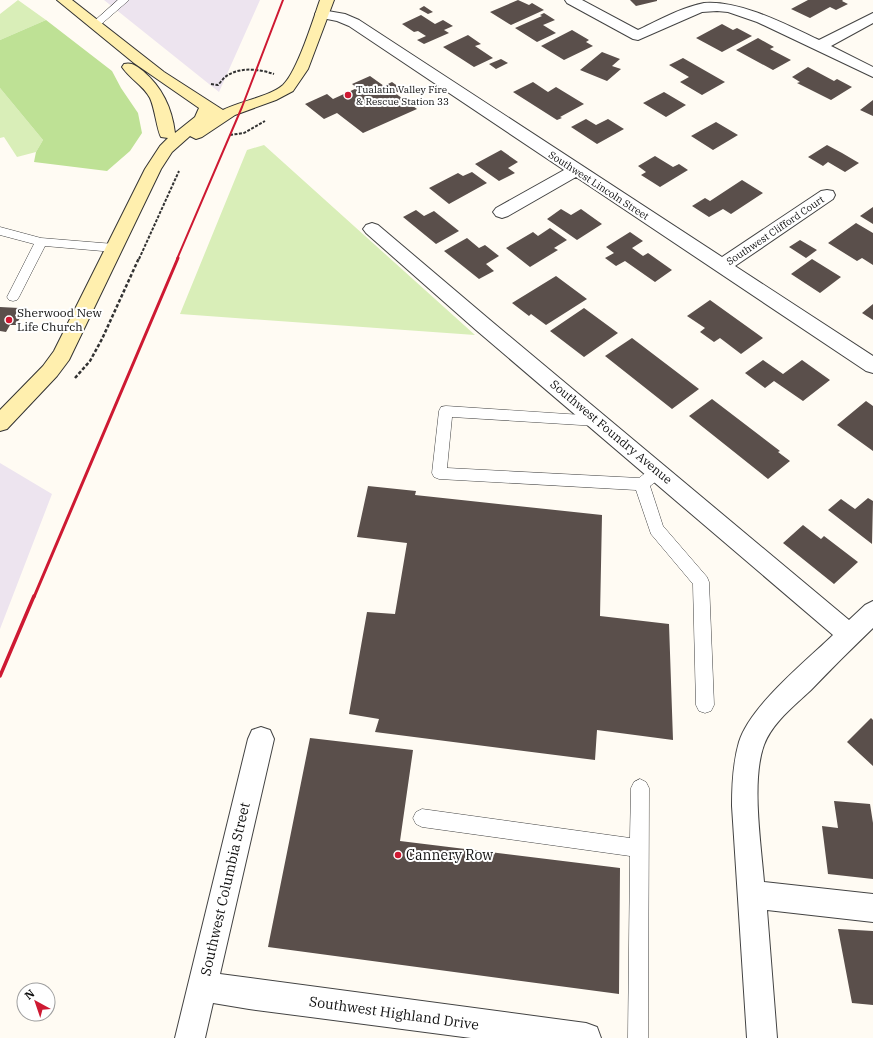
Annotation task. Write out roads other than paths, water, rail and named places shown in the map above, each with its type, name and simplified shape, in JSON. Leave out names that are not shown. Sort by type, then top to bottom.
[{"type":"main road","points":[[64,0],[122,47],[185,94],[223,116]]},
{"type":"main road","points":[[148,179],[166,170],[172,158],[186,142],[223,116],[288,88],[301,69],[327,0]]},
{"type":"main road","points":[[122,47],[121,60],[152,89],[155,94],[162,111],[167,134]]},
{"type":"main road","points":[[148,179],[142,165],[154,147],[167,134],[186,119],[207,107],[224,100],[255,93],[279,82],[293,79]]},
{"type":"main road","points":[[0,423],[50,371],[62,355],[148,179],[166,149],[202,119],[207,107]]},
{"type":"street","points":[[572,0],[638,36],[694,10],[705,7],[740,11],[753,15],[820,46],[873,73]]},
{"type":"street","name":"Southwest Lincoln Street","points":[[322,14],[340,17],[354,23],[873,366]]},
{"type":"street","points":[[820,46],[873,17]]},
{"type":"street","points":[[502,212],[576,170]]},
{"type":"street","name":"Southwest Clifford Court","points":[[722,266],[827,195]]},
{"type":"street","name":"Southwest Foundry Avenue","points":[[372,229],[483,326],[597,421],[650,478],[850,635]]},
{"type":"street","points":[[762,1038],[745,806],[746,769],[752,742],[764,721],[873,612]]},
{"type":"street","name":"Southwest Columbia Street","points":[[190,1038],[261,739]]},
{"type":"street","points":[[751,894],[873,908]]},
{"type":"street","name":"Southwest Highland Drive","points":[[202,986],[249,994],[586,1038]]},
{"type":"lane","points":[[95,25],[124,0]]},
{"type":"lane","points":[[0,231],[41,242],[114,248]]},
{"type":"lane","points":[[14,296],[41,242]]},
{"type":"lane","points":[[597,421],[446,411],[439,473],[650,478],[656,528],[701,582],[704,705]]},
{"type":"lane","points":[[638,1038],[640,788]]},
{"type":"lane","points":[[422,818],[639,848]]},
{"type":"railway","points":[[177,259],[242,107],[283,0]]},
{"type":"railway","points":[[34,597],[178,258]]},
{"type":"railway","points":[[0,676],[34,596]]},
{"type":"place","name":"Tualatin Valley Fire & Rescue Station 33","points":[[348,95]]},
{"type":"place","name":"Sherwood New Life Church","points":[[9,320]]},
{"type":"place","name":"Cannery Row","points":[[398,855]]}]
